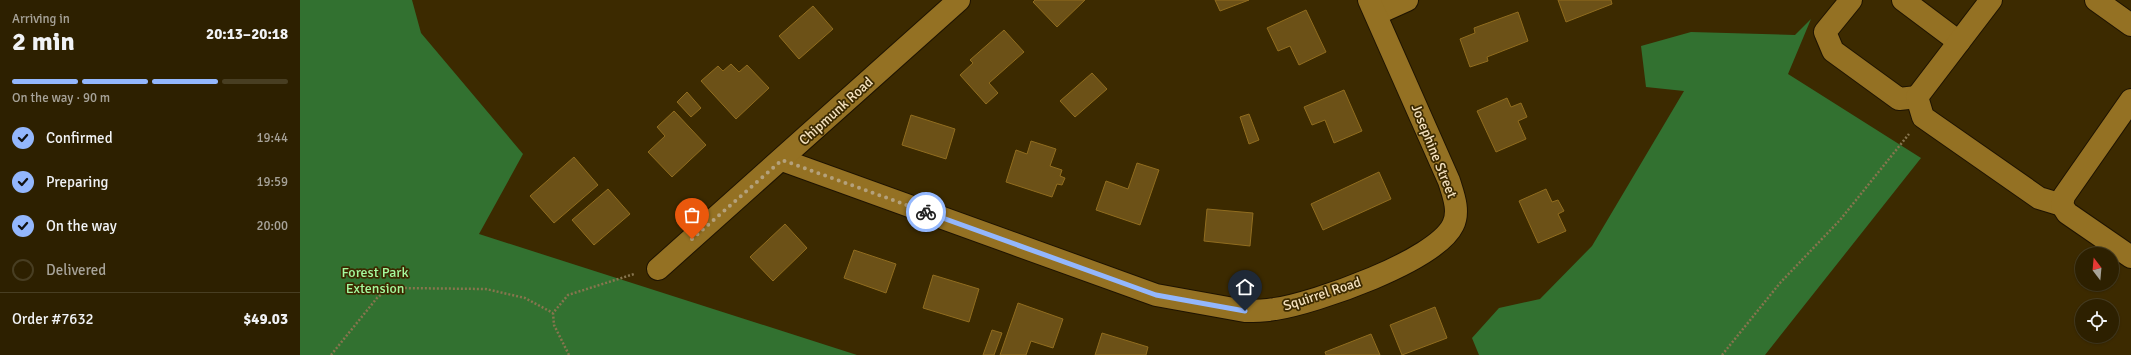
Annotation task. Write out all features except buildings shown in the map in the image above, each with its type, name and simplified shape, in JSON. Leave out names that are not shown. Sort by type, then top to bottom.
[{"type":"street","name":"Chipmunk Road","points":[[658,269],[782,160],[959,0]]},
{"type":"street","points":[[1372,7],[1407,0]]},
{"type":"street","points":[[1852,0],[1825,32],[1833,51],[1899,99],[1920,107],[2039,198],[2062,205],[2067,213],[2131,257]]},
{"type":"street","points":[[1903,0],[1959,42]]},
{"type":"street","points":[[1920,107],[1959,42],[1991,0]]},
{"type":"street","points":[[2096,0],[2131,25]]},
{"type":"street","name":"Josephine Street","points":[[1372,7],[1449,181],[1456,209],[1454,224],[1444,238],[1413,258],[1383,272]]},
{"type":"street","points":[[2062,205],[2064,196],[2131,100]]},
{"type":"street","name":"Squirrel Road","points":[[782,160],[1156,295],[1196,303],[1245,311],[1276,309],[1334,293],[1383,272]]},
{"type":"path","points":[[1722,355],[1780,284],[1840,220],[1920,107]]},
{"type":"path","points":[[569,355],[554,325],[553,313],[568,296],[628,275],[658,269]]},
{"type":"path","points":[[331,355],[377,298],[384,292],[396,288],[486,289],[524,298],[553,313]]},
{"type":"green space","name":"Forest Park Extension","points":[[300,0],[412,0],[421,33],[523,154],[479,234],[857,355],[300,355]]},
{"type":"green space","points":[[1811,19],[1788,74],[1921,158],[1765,355],[1479,355],[1472,338],[1499,308],[1540,299],[1592,246],[1684,91],[1646,87],[1641,46],[1691,32],[1795,35]]},
{"type":"way so far","points":[[692,239],[782,160],[926,212]]},
{"type":"route","points":[[926,212],[1156,295],[1245,311]]}]
